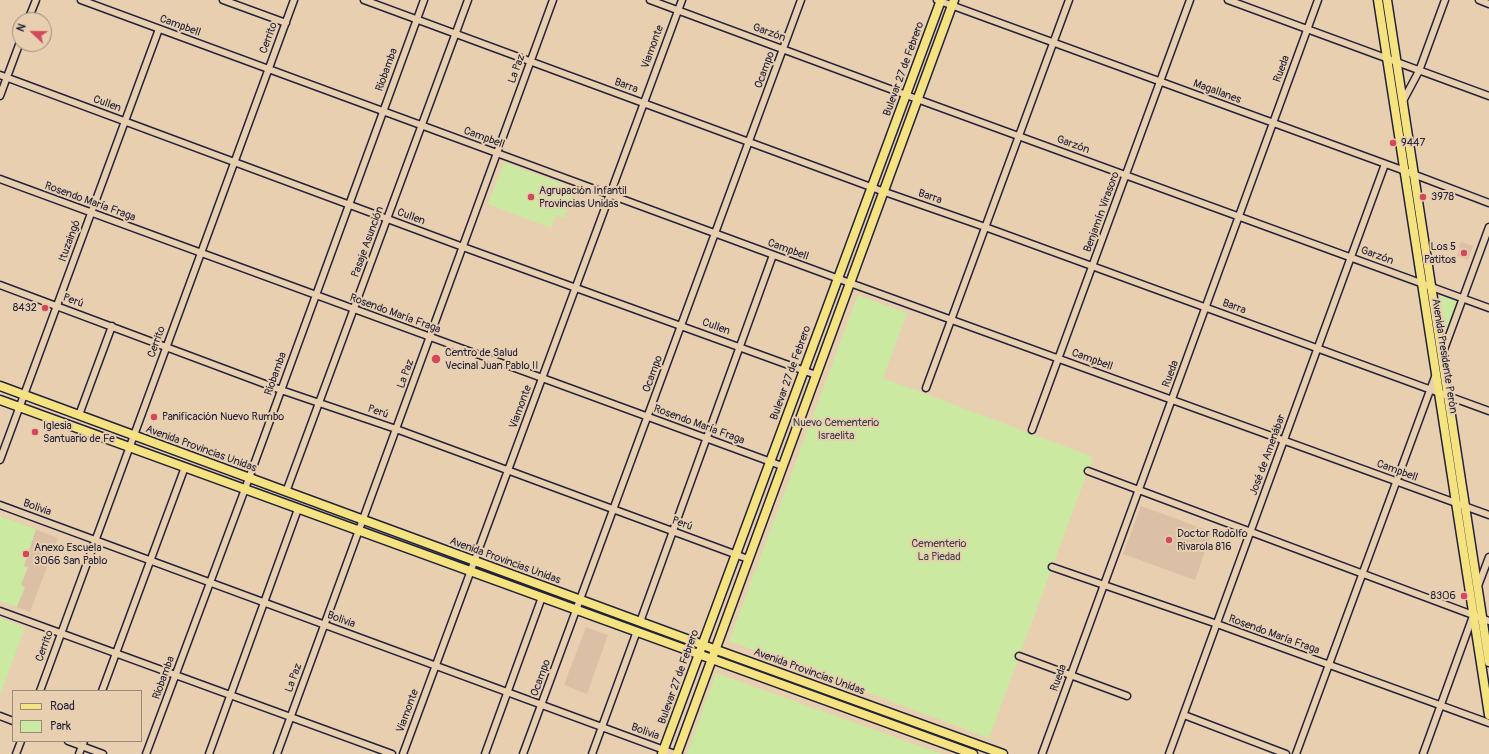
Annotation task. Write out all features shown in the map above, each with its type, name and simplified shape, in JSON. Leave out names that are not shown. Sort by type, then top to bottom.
[{"type":"main road","name":"Bulevar 27 de Febrero","points":[[663,752],[906,95],[939,0]]},
{"type":"main road","name":"Avenida Presidente Perón","points":[[1378,0],[1489,715]]},
{"type":"main road","name":"Avenida Presidente Perón","points":[[1387,0],[1430,286],[1478,588],[1486,620],[1489,662]]},
{"type":"main road","name":"Bulevar 27 de Febrero","points":[[676,754],[953,3]]},
{"type":"main road","name":"Avenida Provincias Unidas","points":[[0,386],[715,650],[1003,754]]},
{"type":"main road","name":"Avenida Provincias Unidas","points":[[0,400],[973,754]]},
{"type":"street","points":[[31,12],[36,0]]},
{"type":"street","name":"Campbell","points":[[80,0],[715,234],[1489,515]]},
{"type":"street","points":[[223,0],[286,23]]},
{"type":"street","name":"Cerrito","points":[[40,690],[294,0]]},
{"type":"street","name":"Barra","points":[[364,0],[884,192],[985,227],[1489,411]]},
{"type":"street","name":"Riobamba","points":[[146,754],[245,489],[424,0]]},
{"type":"street","name":"Pasaje Asunción","points":[[286,492],[468,0]]},
{"type":"street","name":"La Paz","points":[[277,754],[498,154],[553,0]]},
{"type":"street","name":"Garzón","points":[[650,0],[1489,308]]},
{"type":"street","name":"Viamonte","points":[[403,754],[682,0]]},
{"type":"street","name":"Ocampo","points":[[523,754],[801,0]]},
{"type":"street","name":"Magallanes","points":[[939,0],[953,3],[1053,43],[1414,174],[1489,203]]},
{"type":"street","points":[[926,388],[1069,0]]},
{"type":"street","name":"Benjamín Virasoro","points":[[1032,430],[1190,0]]},
{"type":"street","points":[[1228,0],[1489,96]]},
{"type":"street","name":"Rueda","points":[[1042,754],[1318,0]]},
{"type":"street","points":[[1403,101],[1419,71],[1446,0]]},
{"type":"street","points":[[1479,0],[1489,4]]},
{"type":"street","name":"Ituzaingó","points":[[0,460],[159,29]]},
{"type":"street","points":[[0,96],[16,52]]},
{"type":"street","name":"Cullen","points":[[0,75],[463,247],[816,374]]},
{"type":"street","name":"José de Amenábar","points":[[1169,754],[1385,164]]},
{"type":"street","name":"Rosendo María Fraga","points":[[0,179],[782,466]]},
{"type":"street","points":[[1442,355],[1489,227]]},
{"type":"street","points":[[640,622],[774,255]]},
{"type":"street","name":"Perú","points":[[0,285],[281,390],[396,429],[748,559]]},
{"type":"street","points":[[79,415],[112,326]]},
{"type":"street","points":[[1296,754],[1436,374]]},
{"type":"street","points":[[102,690],[185,467]]},
{"type":"street","points":[[1088,471],[1486,620]]},
{"type":"street","name":"Bolivia","points":[[0,505],[602,727],[663,752],[676,754]]},
{"type":"street","points":[[209,754],[298,509]]},
{"type":"street","points":[[1478,588],[1489,557]]},
{"type":"street","name":"Rosendo María Fraga","points":[[1052,567],[1217,624],[1489,723]]},
{"type":"street","points":[[485,754],[542,597]]},
{"type":"street","points":[[0,611],[392,754]]},
{"type":"street","points":[[1423,754],[1474,615]]},
{"type":"street","points":[[592,754],[637,632]]},
{"type":"street","points":[[1019,656],[1127,696]]},
{"type":"street","points":[[1184,715],[1286,754]]},
{"type":"street","points":[[0,716],[12,721]]},
{"type":"street","points":[[16,754],[21,742]]},
{"type":"street","points":[[73,742],[83,744],[104,754]]},
{"type":"street","points":[[79,754],[83,744]]},
{"type":"shaded area","name":"Los 5 Patitos","points":[[1461,242],[1473,246],[1468,260],[1457,256]]},
{"type":"shaded area","name":"Doctor Rodolfo Rivarola 816","points":[[1141,506],[1212,532],[1195,580],[1123,554]]},
{"type":"shaded area","name":"Anexo Escuela 3066 San Pablo","points":[[0,516],[58,538],[30,612],[0,601]]},
{"type":"shaded area","points":[[586,627],[608,635],[587,694],[564,685]]},
{"type":"green space","name":"Agrupación Infantil Provincias Unidas","points":[[504,162],[575,189],[564,218],[556,215],[551,228],[488,204]]},
{"type":"green space","points":[[1440,293],[1459,300],[1447,332],[1445,331]]},
{"type":"green space","name":"Cementerio La Piedad","points":[[858,295],[907,313],[883,378],[1093,457],[989,738],[729,641]]},
{"type":"green space","points":[[0,516],[36,529],[24,566],[28,567],[21,585],[25,587],[17,607],[0,601]]},
{"type":"green space","points":[[0,618],[25,627],[0,695]]},
{"type":"green space","points":[[716,673],[942,754],[687,754]]},
{"type":"place","name":"9447","points":[[1393,143]]},
{"type":"place","name":"Agrupación Infantil Provincias Unidas","points":[[531,197]]},
{"type":"place","name":"3978","points":[[1423,197]]},
{"type":"place","name":"Los 5 Patitos","points":[[1464,253]]},
{"type":"place","name":"8432","points":[[45,308]]},
{"type":"place","name":"Centro de Salud Vecinal Juan Pablo II","points":[[436,359]]},
{"type":"place","name":"Panificación Nuevo Rumbo","points":[[154,417]]},
{"type":"place","name":"Iglesia Santuario de Fe","points":[[35,432]]},
{"type":"place","name":"Doctor Rodolfo Rivarola 816","points":[[1169,540]]},
{"type":"place","name":"Anexo Escuela 3066 San Pablo","points":[[26,554]]},
{"type":"place","name":"8306","points":[[1464,596]]},
{"type":"park label","name":"Nuevo Cementerio Israelita","points":[[836,429]]}]
